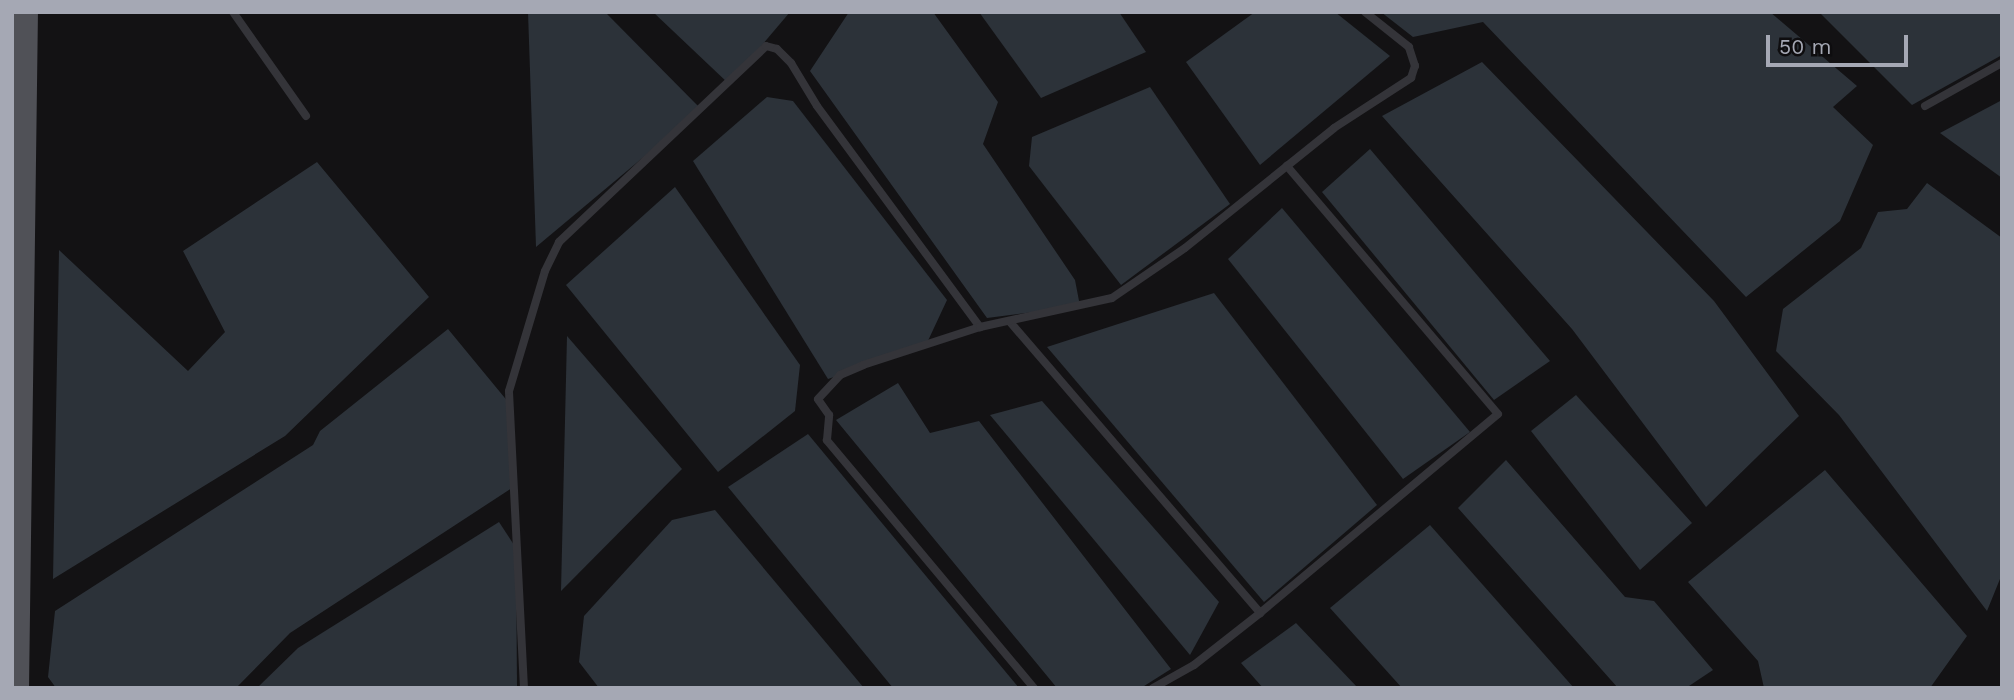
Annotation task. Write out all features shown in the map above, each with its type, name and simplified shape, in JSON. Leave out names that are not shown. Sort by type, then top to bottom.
[{"type":"main road","points":[[17,688],[26,12]]},
{"type":"lane","points":[[233,12],[306,116]]},
{"type":"lane","points":[[1034,688],[827,440],[829,415],[818,399],[839,375],[863,365],[980,327],[1112,298],[1185,248],[1334,128],[1411,78],[1415,66],[1409,47],[1365,12]]},
{"type":"lane","points":[[524,688],[509,391],[545,271],[559,242],[766,46],[777,49],[790,62],[817,106],[980,327]]},
{"type":"lane","points":[[1925,106],[2002,63]]},
{"type":"lane","points":[[1153,688],[1194,665],[1261,613],[1498,414],[1287,166]]},
{"type":"lane","points":[[1010,322],[1261,613]]},
{"type":"shaded area","points":[[528,12],[605,12],[701,109],[536,247]]},
{"type":"shaded area","points":[[653,12],[790,12],[729,84]]},
{"type":"shaded area","points":[[849,12],[933,12],[998,102],[983,144],[1075,280],[1080,306],[987,318],[810,71]]},
{"type":"shaded area","points":[[979,12],[1119,12],[1146,52],[1041,98]]},
{"type":"shaded area","points":[[1255,12],[1335,12],[1390,56],[1260,165],[1186,62]]},
{"type":"shaded area","points":[[1381,12],[1770,12],[1857,86],[1833,107],[1873,145],[1840,221],[1746,297],[1483,22],[1413,37]]},
{"type":"shaded area","points":[[1819,12],[2002,12],[2002,55],[1912,105]]},
{"type":"shaded area","points":[[1482,62],[1714,301],[1799,416],[1706,507],[1572,329],[1382,116]]},
{"type":"shaded area","points":[[1150,87],[1230,204],[1121,285],[1029,166],[1032,137]]},
{"type":"shaded area","points":[[767,97],[793,101],[947,300],[926,345],[828,379],[693,161]]},
{"type":"shaded area","points":[[2002,100],[2002,178],[1940,133]]},
{"type":"shaded area","points":[[1370,149],[1550,361],[1494,400],[1322,192]]},
{"type":"shaded area","points":[[317,162],[429,297],[285,436],[53,579],[59,250],[188,371],[225,332],[183,251]]},
{"type":"shaded area","points":[[1927,183],[2002,238],[2002,574],[1987,611],[1839,415],[1776,351],[1783,309],[1861,248],[1878,212],[1907,209]]},
{"type":"shaded area","points":[[675,187],[800,365],[795,411],[718,472],[566,285]]},
{"type":"shaded area","points":[[1282,208],[1470,432],[1403,479],[1228,259]]},
{"type":"shaded area","points":[[1214,293],[1377,505],[1264,602],[1047,347]]},
{"type":"shaded area","points":[[448,329],[509,403],[515,486],[290,633],[236,688],[56,688],[48,677],[55,611],[313,445],[320,431]]},
{"type":"shaded area","points":[[567,336],[682,469],[561,591]]},
{"type":"shaded area","points":[[898,383],[930,433],[979,421],[1171,669],[1141,688],[1057,688],[836,420]]},
{"type":"shaded area","points":[[1576,395],[1692,523],[1640,570],[1531,431]]},
{"type":"shaded area","points":[[1042,401],[1219,602],[1190,655],[990,415]]},
{"type":"shaded area","points":[[808,434],[1019,688],[893,688],[728,487]]},
{"type":"shaded area","points":[[1506,460],[1625,597],[1654,601],[1713,670],[1686,688],[1618,688],[1458,508]]},
{"type":"shaded area","points":[[1825,470],[1967,636],[1930,688],[1764,688],[1758,661],[1688,582]]},
{"type":"shaded area","points":[[715,510],[864,688],[599,688],[579,662],[584,616],[672,520]]},
{"type":"shaded area","points":[[499,522],[516,548],[517,688],[257,688],[298,648]]},
{"type":"shaded area","points":[[1430,525],[1574,688],[1402,688],[1330,608]]},
{"type":"shaded area","points":[[1296,623],[1358,688],[1263,688],[1241,663]]}]
